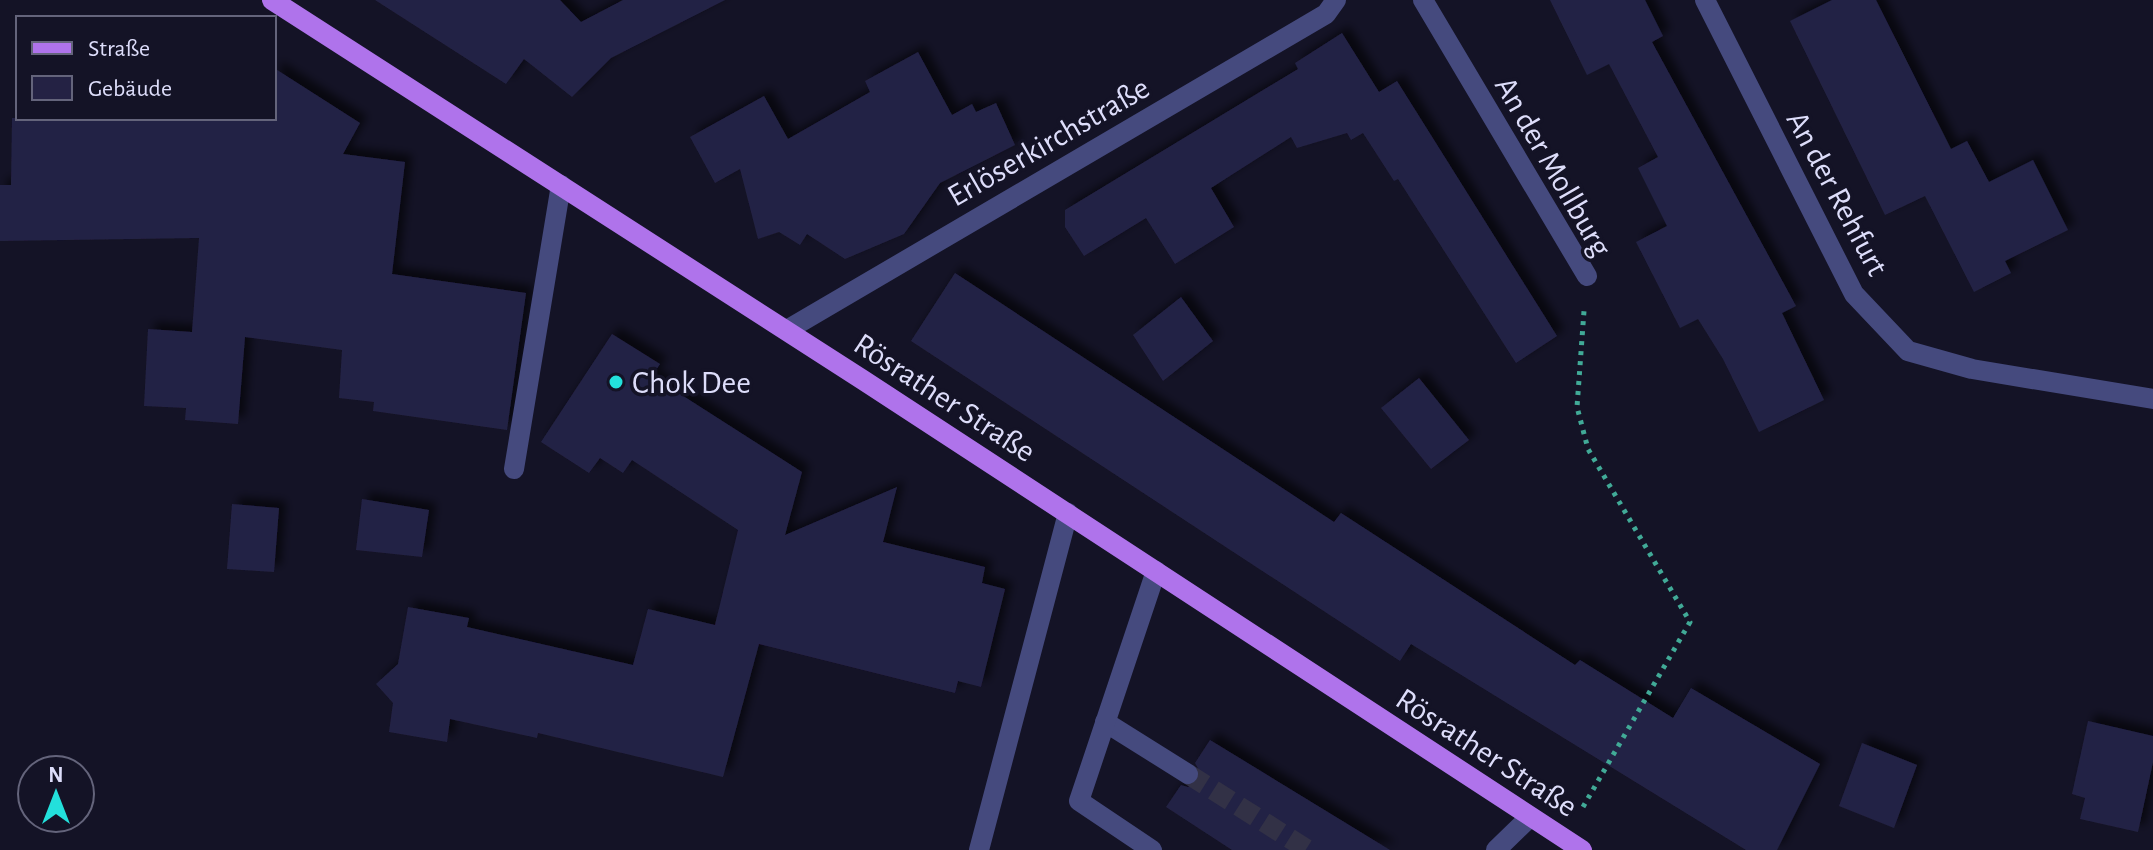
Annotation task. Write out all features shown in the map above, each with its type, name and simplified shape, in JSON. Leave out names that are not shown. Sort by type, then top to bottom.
[{"type":"main road","name":"Rösrather Straße","points":[[272,0],[787,330],[1574,845]]},
{"type":"street","name":"Erlöserkirchstraße","points":[[787,330],[1326,14],[1336,0]]},
{"type":"street","name":"An der Mollburg","points":[[1423,0],[1587,276]]},
{"type":"street","name":"An der Rehfurt","points":[[1705,0],[1854,294],[1908,351],[1972,369],[2153,399]]},
{"type":"street","points":[[514,469],[561,185]]},
{"type":"street","points":[[979,850],[1068,513]]},
{"type":"street","points":[[1152,850],[1079,801],[1156,571]]},
{"type":"street","points":[[1105,722],[1188,774]]},
{"type":"street","points":[[1496,850],[1530,817]]},
{"type":"path","name":"An der Mollburg","points":[[1574,845],[1690,622],[1588,449],[1577,407],[1587,276]]},
{"type":"building","points":[[375,0],[560,0],[581,22],[623,0],[725,0],[611,58],[572,97],[524,59],[506,84]]},
{"type":"building","points":[[1550,0],[1645,0],[1663,36],[1652,42],[1796,306],[1782,313],[1824,400],[1759,432],[1723,359],[1698,319],[1680,328],[1636,242],[1667,226],[1638,168],[1658,157],[1609,64],[1587,75]]},
{"type":"building","points":[[1832,0],[1876,0],[1951,149],[1967,141],[1989,182],[2033,160],[2068,230],[2005,261],[2011,273],[1974,292],[1925,196],[1885,215],[1790,21]]},
{"type":"building","points":[[1342,33],[1379,92],[1397,81],[1557,336],[1516,363],[1398,179],[1394,181],[1363,133],[1351,140],[1347,133],[1297,148],[1291,137],[1211,188],[1234,227],[1175,264],[1146,218],[1084,256],[1065,227],[1065,210],[1298,69],[1295,63]]},
{"type":"building","points":[[918,52],[952,115],[972,104],[976,112],[996,103],[1015,145],[940,183],[904,234],[845,259],[807,234],[800,245],[779,232],[758,239],[740,169],[715,183],[690,137],[764,96],[788,139],[870,92],[865,81]]},
{"type":"building","points":[[276,69],[360,123],[343,154],[405,162],[392,274],[526,293],[507,430],[373,411],[374,402],[339,398],[342,350],[245,337],[238,424],[185,420],[186,408],[144,406],[148,329],[192,332],[199,238],[0,241],[0,185],[11,185],[12,118],[276,120]]},
{"type":"building","points":[[955,273],[1334,522],[1341,513],[1575,665],[1580,660],[1673,718],[1691,688],[1820,764],[1777,850],[1746,850],[1411,644],[1400,661],[911,341]]},
{"type":"building","points":[[1181,297],[1213,341],[1163,381],[1133,335]]},
{"type":"building","points":[[612,334],[660,364],[652,376],[802,472],[785,535],[897,487],[883,542],[985,567],[982,583],[1005,589],[981,687],[958,681],[955,693],[759,644],[723,777],[538,733],[537,738],[450,719],[447,742],[389,732],[393,703],[376,684],[398,664],[408,607],[469,618],[467,627],[633,665],[648,609],[715,625],[738,530],[632,460],[623,473],[600,458],[589,473],[541,442]]},
{"type":"building","points":[[1419,378],[1469,440],[1431,469],[1381,408]]},
{"type":"building","points":[[362,499],[429,510],[422,557],[356,550]]},
{"type":"building","points":[[232,504],[279,508],[274,572],[227,569]]},
{"type":"building","points":[[2088,721],[2153,736],[2153,762],[2138,832],[2080,819],[2085,798],[2072,794]]},
{"type":"building","points":[[1210,740],[1390,850],[1232,850],[1166,807],[1181,785],[1188,787],[1199,782],[1201,774],[1195,763]]},
{"type":"building","points":[[1862,743],[1917,765],[1894,828],[1839,806]]},
{"type":"tunnel","points":[[1188,774],[1308,850]]},
{"type":"place","name":"Chok Dee","points":[[616,382]]}]
